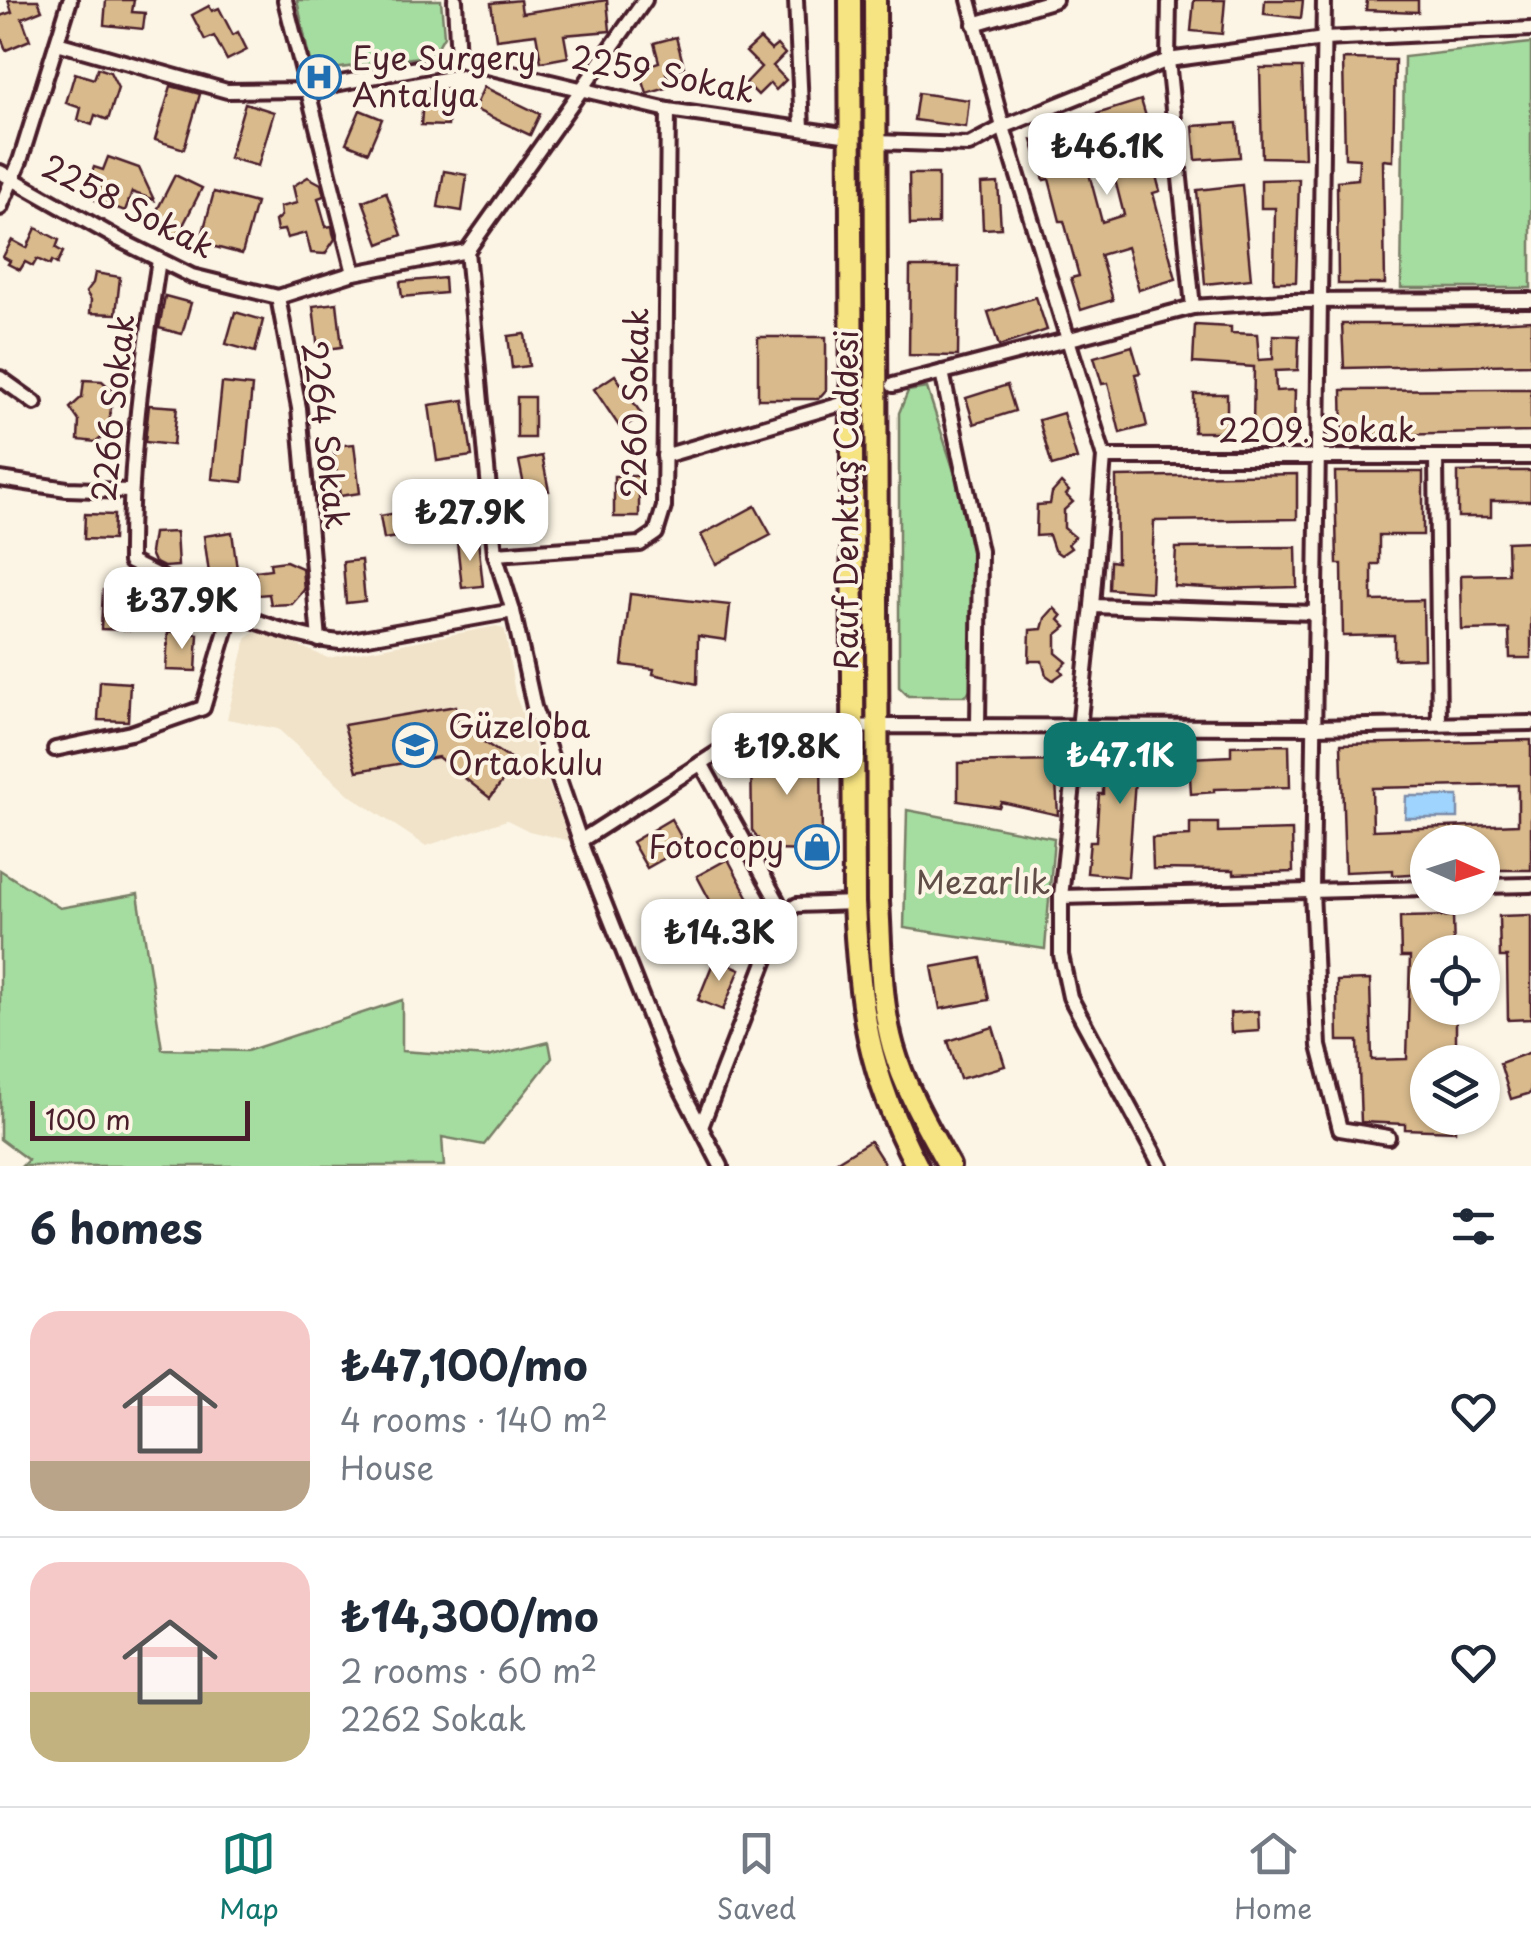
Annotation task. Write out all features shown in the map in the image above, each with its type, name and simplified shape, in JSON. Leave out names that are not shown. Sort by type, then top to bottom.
[{"type":"main road","name":"Rauf Denktaş Caddesi","points":[[850,0],[854,903],[863,1019],[883,1094],[917,1166]]},
{"type":"main road","name":"Rauf Denktaş Caddesi","points":[[875,0],[878,902],[886,1014],[903,1078],[949,1166]]},
{"type":"street","points":[[0,208],[6,175],[58,43],[70,0]]},
{"type":"street","points":[[285,0],[354,273]]},
{"type":"street","points":[[455,0],[458,60]]},
{"type":"street","points":[[645,0],[466,251],[496,554],[534,706],[580,842],[668,1064],[722,1166]]},
{"type":"street","points":[[796,0],[802,128]]},
{"type":"street","points":[[969,0],[1104,457],[1061,898],[1062,954],[1070,997],[1162,1166]]},
{"type":"street","points":[[974,24],[1055,0]]},
{"type":"street","points":[[1168,0],[1168,60],[1193,307]]},
{"type":"street","points":[[1324,0],[1312,891],[1319,1046],[1340,1128],[1388,1137]]},
{"type":"street","points":[[876,142],[969,146],[1004,127],[1168,60],[1324,39],[1531,29]]},
{"type":"street","name":"2259 Sokak","points":[[58,43],[227,91],[305,90],[458,60],[668,110],[850,136]]},
{"type":"street","name":"2260 Sokak","points":[[496,554],[640,544],[656,533],[664,507],[668,110]]},
{"type":"street","name":"2258 Sokak","points":[[6,175],[192,276],[278,297]]},
{"type":"street","points":[[278,297],[354,273],[466,251]]},
{"type":"street","name":"2266 Sokak","points":[[158,260],[137,400],[129,491],[130,562],[232,610]]},
{"type":"street","name":"2264 Sokak","points":[[278,297],[299,408],[319,640]]},
{"type":"street","points":[[892,385],[1193,307],[1320,300],[1531,300]]},
{"type":"street","points":[[942,372],[980,551],[978,725]]},
{"type":"street","points":[[0,378],[35,403]]},
{"type":"street","points":[[664,456],[852,401]]},
{"type":"street","name":"2209. Sokak","points":[[1104,457],[1531,457]]},
{"type":"street","points":[[1436,458],[1439,724]]},
{"type":"street","points":[[0,479],[67,489],[129,491]]},
{"type":"street","points":[[1092,606],[1316,613]]},
{"type":"street","points":[[55,748],[131,734],[203,708],[232,610],[277,631],[340,642],[513,610]]},
{"type":"street","points":[[580,842],[739,739],[770,731],[878,726],[1531,723]]},
{"type":"street","points":[[701,763],[784,913]]},
{"type":"street","points":[[1500,886],[1531,886]]},
{"type":"street","points":[[1061,898],[1410,888]]},
{"type":"street","points":[[701,1128],[784,913],[797,905],[854,903]]},
{"type":"shaded area","name":"Güzeloba Ortaokulu","points":[[497,626],[505,630],[515,694],[570,841],[529,831],[507,820],[426,846],[351,796],[278,729],[227,719],[246,639],[259,629],[328,658]]},
{"type":"green space","points":[[297,0],[441,0],[444,36],[433,55],[312,72]]},
{"type":"green space","points":[[1531,43],[1531,288],[1401,288],[1404,57]]},
{"type":"green space","points":[[927,388],[966,508],[974,563],[971,688],[966,696],[908,696],[899,687],[899,413],[908,391]]},
{"type":"green space","name":"Mezarlık","points":[[907,810],[1054,838],[1045,949],[904,928]]},
{"type":"green space","points":[[0,870],[60,908],[138,894],[162,1049],[247,1051],[402,1000],[402,1051],[487,1057],[549,1042],[552,1058],[484,1145],[442,1137],[444,1166],[22,1166],[28,1160],[0,1139]]},
{"type":"water","points":[[1406,796],[1458,796],[1458,818],[1405,818]]},
{"type":"building","points":[[8,0],[38,0],[42,10],[22,18],[30,40],[6,50],[0,35],[0,16],[12,12]]},
{"type":"building","points":[[106,0],[134,0],[132,12],[145,13],[143,29],[104,25]]},
{"type":"building","points":[[520,0],[522,13],[607,0],[610,31],[564,35],[568,57],[541,62],[536,34],[496,39],[491,3]]},
{"type":"building","points":[[1194,0],[1225,0],[1222,34],[1191,31]]},
{"type":"building","points":[[1265,0],[1303,0],[1301,18],[1264,14]]},
{"type":"building","points":[[1367,0],[1418,0],[1418,12],[1366,10]]},
{"type":"building","points":[[209,6],[212,11],[219,8],[233,35],[238,32],[247,50],[227,60],[214,36],[205,40],[192,15]]},
{"type":"building","points":[[676,37],[684,67],[666,72],[670,87],[647,94],[639,68],[659,62],[654,43]]},
{"type":"building","points":[[760,39],[771,50],[777,45],[785,54],[773,66],[786,80],[776,90],[770,83],[758,95],[746,83],[761,67],[746,52]]},
{"type":"building","points":[[1343,59],[1395,60],[1393,161],[1383,160],[1385,284],[1338,284],[1337,181],[1358,179],[1359,159],[1345,158]]},
{"type":"building","points":[[98,68],[110,72],[118,88],[108,120],[95,115],[92,125],[78,120],[81,108],[66,103],[75,73],[94,79]]},
{"type":"building","points":[[1260,68],[1302,68],[1305,158],[1262,157]]},
{"type":"building","points":[[171,86],[200,94],[184,149],[155,140]]},
{"type":"building","points":[[484,87],[540,114],[530,135],[474,109]]},
{"type":"building","points":[[424,88],[450,89],[448,126],[421,125]]},
{"type":"building","points":[[918,93],[969,100],[966,127],[914,120]]},
{"type":"building","points":[[1141,100],[1154,143],[1148,145],[1160,191],[1153,193],[1176,279],[1139,290],[1127,247],[1100,255],[1113,300],[1081,310],[1071,278],[1079,276],[1064,221],[1060,221],[1049,179],[1044,180],[1032,140],[1067,129],[1065,124]],"holes":[[[1110,160],[1124,215],[1102,222],[1087,166]]]},
{"type":"building","points":[[245,103],[274,112],[258,166],[229,158]]},
{"type":"building","points":[[360,110],[382,119],[368,152],[346,143]]},
{"type":"building","points":[[1237,123],[1240,157],[1196,160],[1193,126]]},
{"type":"building","points":[[108,157],[139,168],[154,200],[132,192],[125,211],[95,200],[101,185],[89,181],[94,167],[103,170]]},
{"type":"building","points":[[444,171],[467,175],[462,211],[438,207]]},
{"type":"building","points":[[909,174],[938,174],[938,224],[910,225]]},
{"type":"building","points":[[175,175],[202,188],[176,239],[149,226]]},
{"type":"building","points":[[308,177],[321,184],[324,196],[318,198],[326,227],[332,226],[335,239],[325,254],[311,253],[306,233],[287,238],[284,230],[277,231],[275,221],[281,216],[280,207],[297,203],[293,186]]},
{"type":"building","points":[[1299,179],[1296,282],[1274,282],[1275,208],[1261,208],[1261,180]]},
{"type":"building","points":[[998,183],[1001,228],[983,229],[981,184]]},
{"type":"building","points":[[1242,185],[1251,279],[1205,284],[1197,190]]},
{"type":"building","points":[[214,192],[256,203],[242,254],[200,243]]},
{"type":"building","points":[[386,192],[402,235],[379,244],[363,201]]},
{"type":"building","points":[[36,228],[59,240],[56,248],[63,252],[57,264],[37,259],[33,266],[25,262],[20,270],[8,264],[10,261],[3,257],[12,240],[27,248]]},
{"type":"building","points":[[910,267],[959,267],[958,356],[909,355]]},
{"type":"building","points":[[95,273],[120,277],[116,314],[90,313],[91,300],[86,292]]},
{"type":"building","points":[[444,278],[445,293],[402,297],[400,282]]},
{"type":"building","points":[[165,296],[191,303],[182,334],[159,328]]},
{"type":"building","points":[[1036,297],[1047,330],[999,346],[988,312]]},
{"type":"building","points":[[337,303],[342,347],[318,350],[313,306]]},
{"type":"building","points":[[235,312],[263,320],[255,352],[226,344]]},
{"type":"building","points":[[1531,320],[1531,364],[1344,368],[1342,324]]},
{"type":"building","points":[[1195,325],[1231,327],[1231,333],[1257,334],[1259,360],[1273,359],[1273,335],[1299,336],[1298,370],[1275,371],[1276,391],[1295,390],[1294,428],[1253,427],[1254,367],[1193,363]]},
{"type":"building","points":[[525,334],[529,366],[512,368],[508,336]]},
{"type":"building","points":[[758,337],[826,337],[826,390],[818,399],[758,399]]},
{"type":"building","points":[[1132,346],[1147,426],[1120,433],[1108,383],[1102,384],[1094,357]]},
{"type":"building","points":[[615,375],[642,415],[621,429],[594,389]]},
{"type":"building","points":[[84,380],[102,381],[113,391],[108,433],[96,442],[78,440],[79,421],[70,408],[82,397]]},
{"type":"building","points":[[222,383],[252,386],[243,482],[212,479]]},
{"type":"building","points":[[1007,385],[1015,411],[974,424],[966,398]]},
{"type":"building","points":[[1531,389],[1531,432],[1343,436],[1342,390]]},
{"type":"building","points":[[1194,394],[1227,394],[1227,432],[1194,432]]},
{"type":"building","points":[[517,397],[534,397],[534,438],[517,438]]},
{"type":"building","points":[[464,400],[472,456],[437,461],[429,405]]},
{"type":"building","points":[[149,405],[177,407],[173,445],[145,442]]},
{"type":"building","points":[[1063,413],[1077,459],[1052,466],[1039,420]]},
{"type":"building","points":[[354,444],[360,493],[340,496],[333,446]]},
{"type":"building","points":[[542,456],[549,491],[526,495],[519,461]]},
{"type":"building","points":[[1531,471],[1531,501],[1491,501],[1491,517],[1458,517],[1458,472]]},
{"type":"building","points":[[1335,472],[1423,472],[1423,535],[1379,535],[1379,564],[1372,564],[1372,601],[1423,600],[1424,658],[1394,659],[1394,635],[1343,636]]},
{"type":"building","points":[[1297,474],[1297,519],[1154,521],[1151,592],[1109,589],[1110,561],[1117,562],[1116,477]]},
{"type":"building","points":[[614,476],[639,476],[639,517],[614,517]]},
{"type":"building","points":[[1061,483],[1073,502],[1064,510],[1064,528],[1075,537],[1068,544],[1071,548],[1061,555],[1054,550],[1049,535],[1036,536],[1037,505],[1050,504],[1052,493]]},
{"type":"building","points":[[755,506],[771,535],[716,564],[701,535]]},
{"type":"building","points":[[424,508],[428,532],[384,539],[380,516]]},
{"type":"building","points":[[85,514],[114,515],[113,540],[84,539]]},
{"type":"building","points":[[176,532],[178,566],[164,567],[154,562],[150,553],[153,533]]},
{"type":"building","points":[[232,532],[237,569],[209,573],[204,536]]},
{"type":"building","points":[[478,540],[483,586],[462,588],[457,542]]},
{"type":"building","points":[[1531,541],[1531,658],[1510,658],[1509,629],[1462,630],[1461,575],[1508,574],[1507,542]]},
{"type":"building","points":[[1296,547],[1297,587],[1174,586],[1176,548]]},
{"type":"building","points":[[361,560],[365,601],[346,603],[343,562]]},
{"type":"building","points":[[286,561],[302,568],[304,590],[292,604],[271,605],[269,594],[258,595],[255,571],[271,569],[270,563]]},
{"type":"building","points":[[103,590],[132,592],[130,630],[101,629]]},
{"type":"building","points":[[630,594],[730,605],[726,640],[698,636],[697,684],[653,674],[654,669],[622,665]]},
{"type":"building","points":[[1054,608],[1066,627],[1056,635],[1056,653],[1067,662],[1060,669],[1063,673],[1053,680],[1046,675],[1042,661],[1029,661],[1030,630],[1042,629]]},
{"type":"building","points":[[168,632],[198,634],[196,671],[166,670]]},
{"type":"building","points":[[100,681],[130,683],[128,721],[98,720]]},
{"type":"building","points":[[456,706],[458,725],[516,763],[490,798],[438,757],[357,771],[344,725]]},
{"type":"building","points":[[1531,740],[1531,870],[1500,870],[1500,825],[1494,825],[1518,824],[1518,785],[1372,788],[1373,830],[1410,828],[1410,874],[1393,875],[1393,870],[1345,872],[1341,744]]},
{"type":"building","points":[[1289,745],[1290,787],[1214,789],[1191,794],[1189,758],[1231,756],[1231,746]]},
{"type":"building","points":[[821,746],[822,851],[766,850],[752,830],[751,748]]},
{"type":"building","points":[[1103,749],[1165,749],[1165,779],[1135,779],[1128,877],[1087,873],[1090,841],[1096,841],[1099,794],[1103,794]]},
{"type":"building","points":[[1059,761],[1058,815],[1001,802],[999,807],[958,801],[958,763]]},
{"type":"building","points":[[671,819],[686,846],[647,868],[632,842]]},
{"type":"building","points":[[1190,823],[1218,823],[1218,832],[1292,830],[1293,872],[1234,874],[1234,870],[1153,869],[1152,838],[1190,836]]},
{"type":"building","points":[[728,859],[753,906],[722,923],[697,876]]},
{"type":"building","points":[[1531,915],[1531,1019],[1508,1020],[1507,957],[1500,957],[1499,916]]},
{"type":"building","points":[[1453,916],[1454,935],[1410,935],[1410,957],[1401,957],[1400,917]]},
{"type":"building","points":[[1410,957],[1410,1025],[1456,1025],[1456,1045],[1410,1045],[1410,1129],[1405,1129],[1405,1124],[1361,1122],[1358,1041],[1338,1041],[1337,981],[1370,980],[1372,1060],[1407,1059]]},
{"type":"building","points":[[715,958],[740,969],[723,1010],[698,1000]]},
{"type":"building","points":[[981,958],[989,1000],[940,1009],[932,967]]},
{"type":"building","points":[[1258,1011],[1259,1031],[1231,1033],[1230,1013]]},
{"type":"building","points":[[993,1027],[1005,1066],[960,1079],[948,1041]]},
{"type":"building","points":[[1531,1052],[1531,1093],[1511,1099],[1500,1063]]},
{"type":"building","points":[[870,1141],[886,1166],[829,1166]]},
{"type":"place","name":"Eye Surgery Antalya","points":[[319,77]]},
{"type":"place","name":"Güzeloba Ortaokulu","points":[[415,745]]},
{"type":"place","name":"Fotocopy","points":[[817,847]]}]
